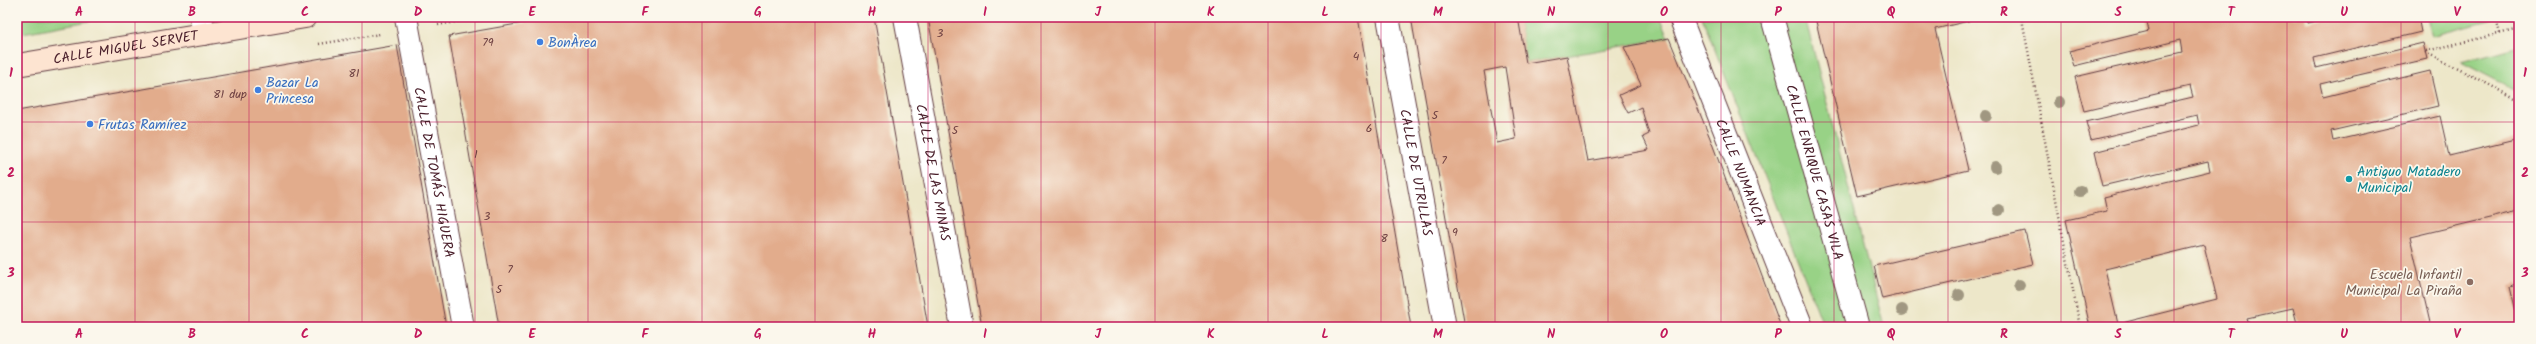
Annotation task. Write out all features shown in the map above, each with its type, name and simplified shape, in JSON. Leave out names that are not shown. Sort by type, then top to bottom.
[{"type":"main road","name":"CALLE MIGUEL SERVET","points":[[17,65],[202,26],[305,17]]},
{"type":"street","name":"CALLE DE TOMÁS HIGUERA","points":[[406,17],[463,327]]},
{"type":"street","name":"CALLE DE LAS MINAS","points":[[905,17],[962,327]]},
{"type":"street","name":"CALLE DE UTRILLAS","points":[[1388,17],[1445,327]]},
{"type":"street","name":"CALLE NUMANCIA","points":[[1680,17],[1802,327]]},
{"type":"street","name":"CALLE ENRIQUE CASAS VILA","points":[[1772,17],[1858,327]]},
{"type":"path","points":[[2029,17],[2022,19],[2080,327]]},
{"type":"path","points":[[2496,17],[2500,34]]},
{"type":"path","points":[[2519,29],[2425,52],[2519,100]]},
{"type":"shaded area","name":"Escuela Infantil Municipal La Piraña","points":[[2519,211],[2519,327],[2431,327],[2410,237]]},
{"type":"green space","points":[[17,17],[111,17],[17,34]]},
{"type":"green space","points":[[1518,17],[1586,17],[1587,19],[1592,17],[1660,17],[1669,38],[1526,63]]},
{"type":"green space","points":[[1702,17],[1805,17],[1884,327],[1824,327]]},
{"type":"green space","points":[[2427,17],[2491,17],[2492,20],[2432,36]]},
{"type":"green space","points":[[2519,46],[2519,92],[2461,62]]},
{"type":"building","points":[[557,17],[874,17],[928,327],[499,327],[449,36]]},
{"type":"building","points":[[928,17],[1358,17],[1411,327],[982,327]]},
{"type":"building","points":[[1411,17],[1518,17],[1526,63],[1567,56],[1588,161],[1649,150],[1643,137],[1649,134],[1641,107],[1628,113],[1619,95],[1641,85],[1624,47],[1669,38],[1710,138],[1781,327],[1465,327]],"holes":[[[1505,67],[1516,139],[1497,143],[1484,71]]]},
{"type":"building","points":[[1815,17],[1985,17],[1935,29],[1968,170],[1857,196]]},
{"type":"building","name":"Antiguo Matadero Municipal","points":[[2146,17],[2306,17],[2307,23],[2331,17],[2418,17],[2421,32],[2314,58],[2316,68],[2423,43],[2427,59],[2320,84],[2323,97],[2430,71],[2438,106],[2331,131],[2333,141],[2440,116],[2449,156],[2519,139],[2519,211],[2410,237],[2431,327],[2298,327],[2293,308],[2247,318],[2250,327],[2090,327],[2066,220],[2107,211],[2104,197],[2210,171],[2208,161],[2102,186],[2094,152],[2199,125],[2197,115],[2091,140],[2086,122],[2193,97],[2190,86],[2084,111],[2075,77],[2182,52],[2180,40],[2074,66],[2069,51],[2149,31]],"holes":[[[2204,245],[2217,299],[2118,324],[2105,269]]]},
{"type":"building","points":[[397,45],[446,327],[17,327],[17,111]]},
{"type":"building","points":[[2025,231],[2033,264],[1882,299],[1874,266]]},
{"type":"building","points":[[2519,283],[2519,320],[2518,320],[2510,286]]},
{"type":"place","name":"BonÀrea","points":[[540,42]]},
{"type":"place","name":"Bazar La Princesa","points":[[258,90]]},
{"type":"place","name":"Frutas Ramírez","points":[[90,124]]},
{"type":"place","name":"Antiguo Matadero Municipal","points":[[2349,179]]},
{"type":"place","name":"Escuela Infantil Municipal La Piraña","points":[[2470,282]]}]
